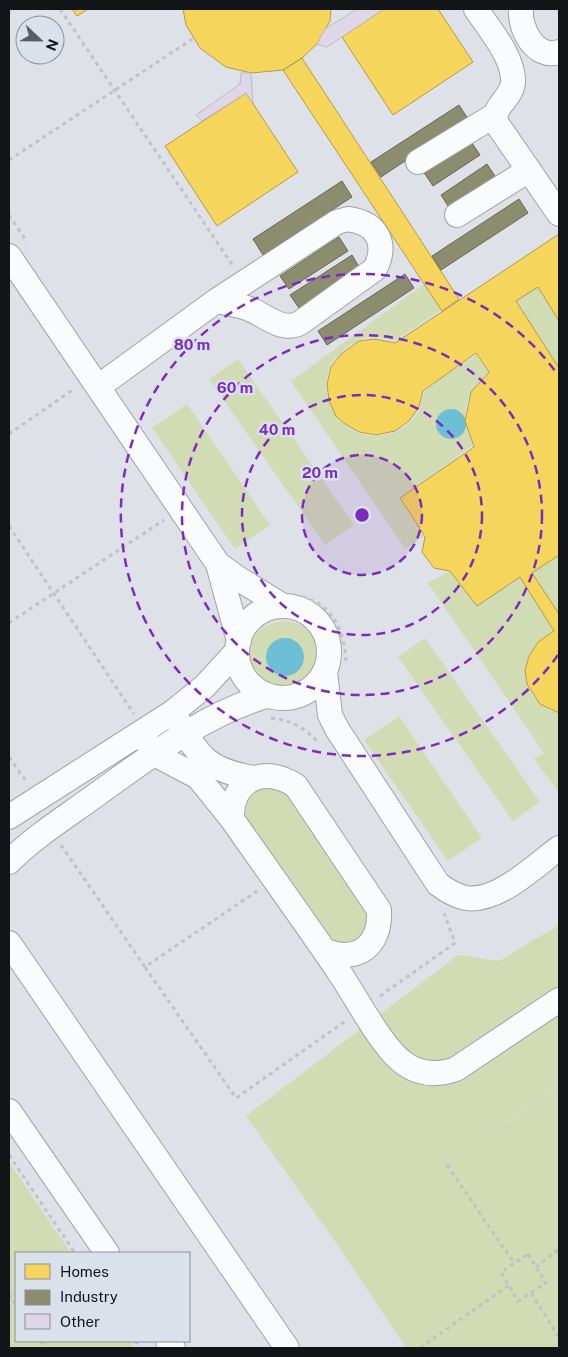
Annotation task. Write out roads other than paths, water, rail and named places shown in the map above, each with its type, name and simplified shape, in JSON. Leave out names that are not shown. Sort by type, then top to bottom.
[{"type":"street","points":[[418,162],[495,115],[512,87],[512,72],[506,55],[476,9]]},
{"type":"street","points":[[521,9],[520,19],[522,28],[535,46],[544,52],[559,52]]},
{"type":"street","points":[[506,55],[529,39]]},
{"type":"street","points":[[495,115],[497,124],[559,214]]},
{"type":"street","points":[[457,215],[529,170]]},
{"type":"street","points":[[89,386],[244,281],[337,222],[348,219],[360,220],[370,226],[377,235],[381,246],[380,258],[375,269],[296,326],[282,325],[246,308],[216,301]]},
{"type":"street","points":[[9,256],[89,386],[218,564],[246,584],[283,606],[298,609],[312,616],[322,627],[328,650],[325,672],[330,715],[337,729],[438,884],[465,898],[479,898],[492,895],[559,848]]},
{"type":"street","points":[[218,564],[238,646],[239,665],[244,678],[254,688],[267,707]]},
{"type":"street","points":[[9,817],[75,774],[138,725],[173,712],[205,686],[238,646],[245,627],[255,616],[268,609],[283,606]]},
{"type":"street","points":[[9,862],[28,843],[154,753],[185,734],[228,709],[267,707],[283,699],[300,696],[315,686],[325,672]]},
{"type":"street","points":[[173,712],[185,734],[199,755],[207,763],[229,773],[254,778]]},
{"type":"street","points":[[138,725],[154,753],[198,777],[232,819],[398,1058],[416,1070],[436,1074],[466,1064],[559,1000]]},
{"type":"street","points":[[75,774],[91,798]]},
{"type":"street","points":[[232,819],[232,807],[236,795],[243,785],[254,778],[268,775],[283,777],[296,786],[379,910],[380,922],[377,934],[370,945],[360,952],[348,955],[335,955],[324,950]]},
{"type":"street","points":[[9,943],[286,1348]]},
{"type":"street","points":[[9,1111],[106,1252]]},
{"type":"water","points":[[451,409],[461,414],[466,424],[461,434],[451,439],[441,434],[436,424],[441,414]]},
{"type":"water","points":[[285,638],[299,643],[304,657],[299,671],[285,676],[271,671],[266,657],[271,643]]}]
